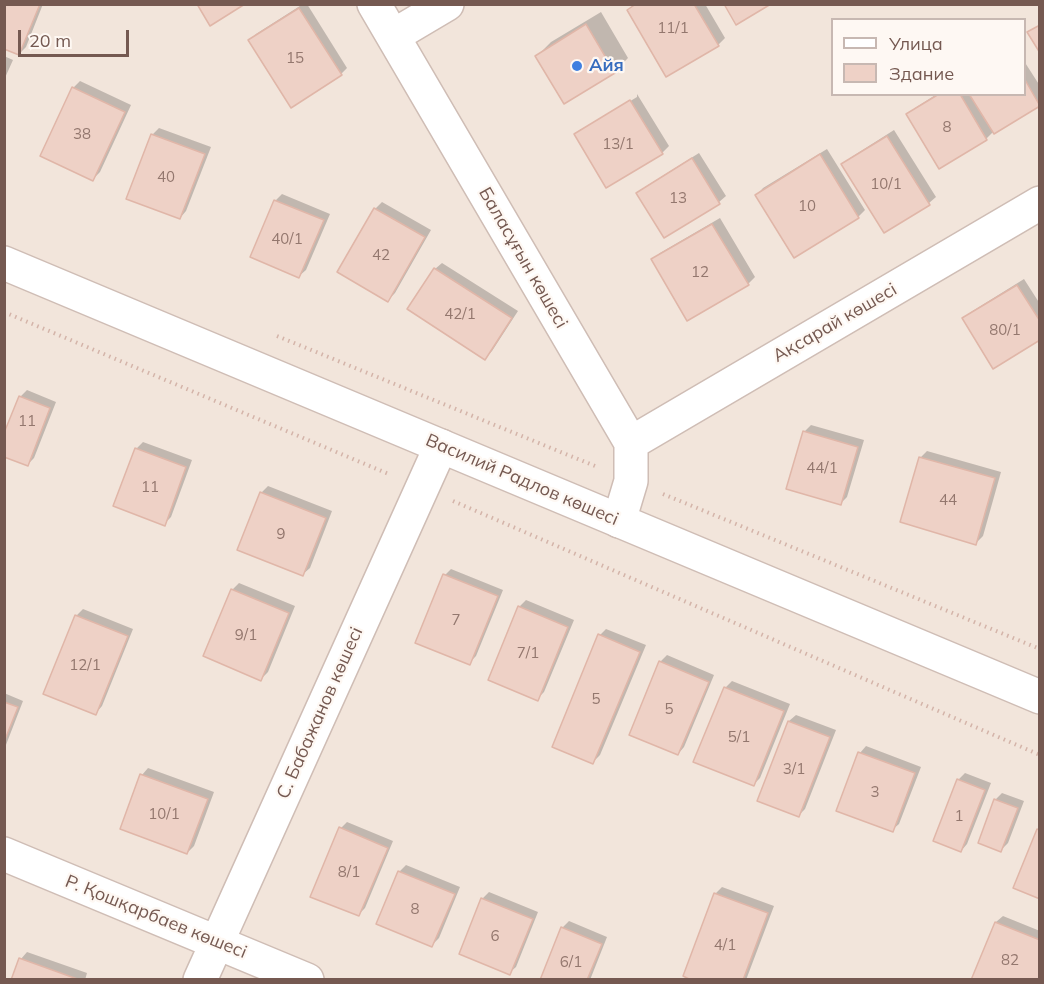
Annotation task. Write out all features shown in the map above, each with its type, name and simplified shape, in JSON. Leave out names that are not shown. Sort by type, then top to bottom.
[{"type":"street","name":"Баласұғын көшесі","points":[[374,4],[631,443]]},
{"type":"street","points":[[393,36],[447,4]]},
{"type":"street","name":"Ақсарай көшесі","points":[[631,443],[1040,202]]},
{"type":"street","name":"Василий Радлов көшесі","points":[[4,263],[1040,697]]},
{"type":"street","points":[[619,521],[631,481],[631,443]]},
{"type":"street","name":"С. Бабажанов көшесі","points":[[200,980],[441,446]]},
{"type":"street","name":"Р. Қошқарбаев көшесі","points":[[4,854],[307,980]]},
{"type":"path","points":[[4,312],[422,488],[1040,755]]},
{"type":"path","points":[[268,332],[1040,649]]},
{"type":"shaded area","points":[[5,5],[1039,5],[1039,979],[5,979]]},
{"type":"building","points":[[4,4],[40,4],[19,55],[4,49]]},
{"type":"building","points":[[197,4],[245,4],[210,26]]},
{"type":"building","points":[[636,4],[694,4],[719,46],[666,77],[627,10]]},
{"type":"building","points":[[724,4],[771,4],[736,25]]},
{"type":"building","points":[[299,8],[342,75],[291,108],[248,40]]},
{"type":"building","points":[[586,24],[615,73],[564,104],[535,56]]},
{"type":"building","points":[[1040,25],[1040,53],[1027,32]]},
{"type":"building","points":[[1026,82],[1040,106],[994,134],[970,96],[1026,96]]},
{"type":"building","points":[[72,87],[125,112],[93,181],[40,156]]},
{"type":"building","points":[[936,96],[961,96],[987,140],[939,169],[906,114]]},
{"type":"building","points":[[630,100],[663,154],[606,188],[574,134]]},
{"type":"building","points":[[151,134],[205,154],[180,219],[126,199]]},
{"type":"building","points":[[887,136],[930,205],[884,233],[841,164]]},
{"type":"building","points":[[820,154],[859,218],[794,258],[755,195]]},
{"type":"building","points":[[692,158],[720,204],[664,238],[636,193]]},
{"type":"building","points":[[274,200],[324,220],[299,278],[250,257]]},
{"type":"building","points":[[374,208],[425,237],[388,302],[337,272]]},
{"type":"building","points":[[712,224],[749,285],[687,321],[651,259]]},
{"type":"building","points":[[434,268],[512,318],[485,360],[407,309]]},
{"type":"building","points":[[1017,285],[1040,321],[1040,340],[993,369],[962,318]]},
{"type":"building","points":[[19,396],[50,408],[28,466],[4,457],[4,433]]},
{"type":"building","points":[[803,431],[858,447],[841,505],[786,489]]},
{"type":"building","points":[[135,448],[186,467],[165,526],[113,506]]},
{"type":"building","points":[[919,457],[995,478],[976,545],[900,522]]},
{"type":"building","points":[[260,492],[326,518],[303,576],[237,550]]},
{"type":"building","points":[[443,574],[498,596],[470,665],[415,643]]},
{"type":"building","points":[[231,589],[289,613],[261,681],[203,656]]},
{"type":"building","points":[[518,606],[568,627],[538,701],[488,680]]},
{"type":"building","points":[[75,615],[128,636],[96,715],[43,694]]},
{"type":"building","points":[[598,634],[640,652],[593,764],[552,747]]},
{"type":"building","points":[[659,661],[709,682],[678,755],[629,735]]},
{"type":"building","points":[[724,687],[784,711],[754,786],[693,762]]},
{"type":"building","points":[[4,702],[18,707],[4,742]]},
{"type":"building","points":[[788,721],[830,737],[799,817],[757,801]]},
{"type":"building","points":[[858,752],[915,773],[893,832],[836,811]]},
{"type":"building","points":[[140,774],[208,799],[187,854],[120,829]]},
{"type":"building","points":[[957,779],[985,790],[961,852],[933,841]]},
{"type":"building","points":[[994,799],[1018,808],[1001,852],[978,843]]},
{"type":"building","points":[[339,827],[388,848],[359,916],[310,897]]},
{"type":"building","points":[[1037,829],[1040,830],[1040,899],[1013,888]]},
{"type":"building","points":[[398,871],[455,894],[432,947],[376,924]]},
{"type":"building","points":[[714,893],[768,913],[743,980],[691,980],[683,976]]},
{"type":"building","points":[[481,898],[533,919],[510,975],[459,954]]},
{"type":"building","points":[[995,922],[1040,940],[1040,980],[971,980]]},
{"type":"building","points":[[561,927],[602,944],[587,980],[540,980]]},
{"type":"building","points":[[19,958],[80,980],[11,980]]},
{"type":"place","name":"Айя","points":[[577,66]]}]
